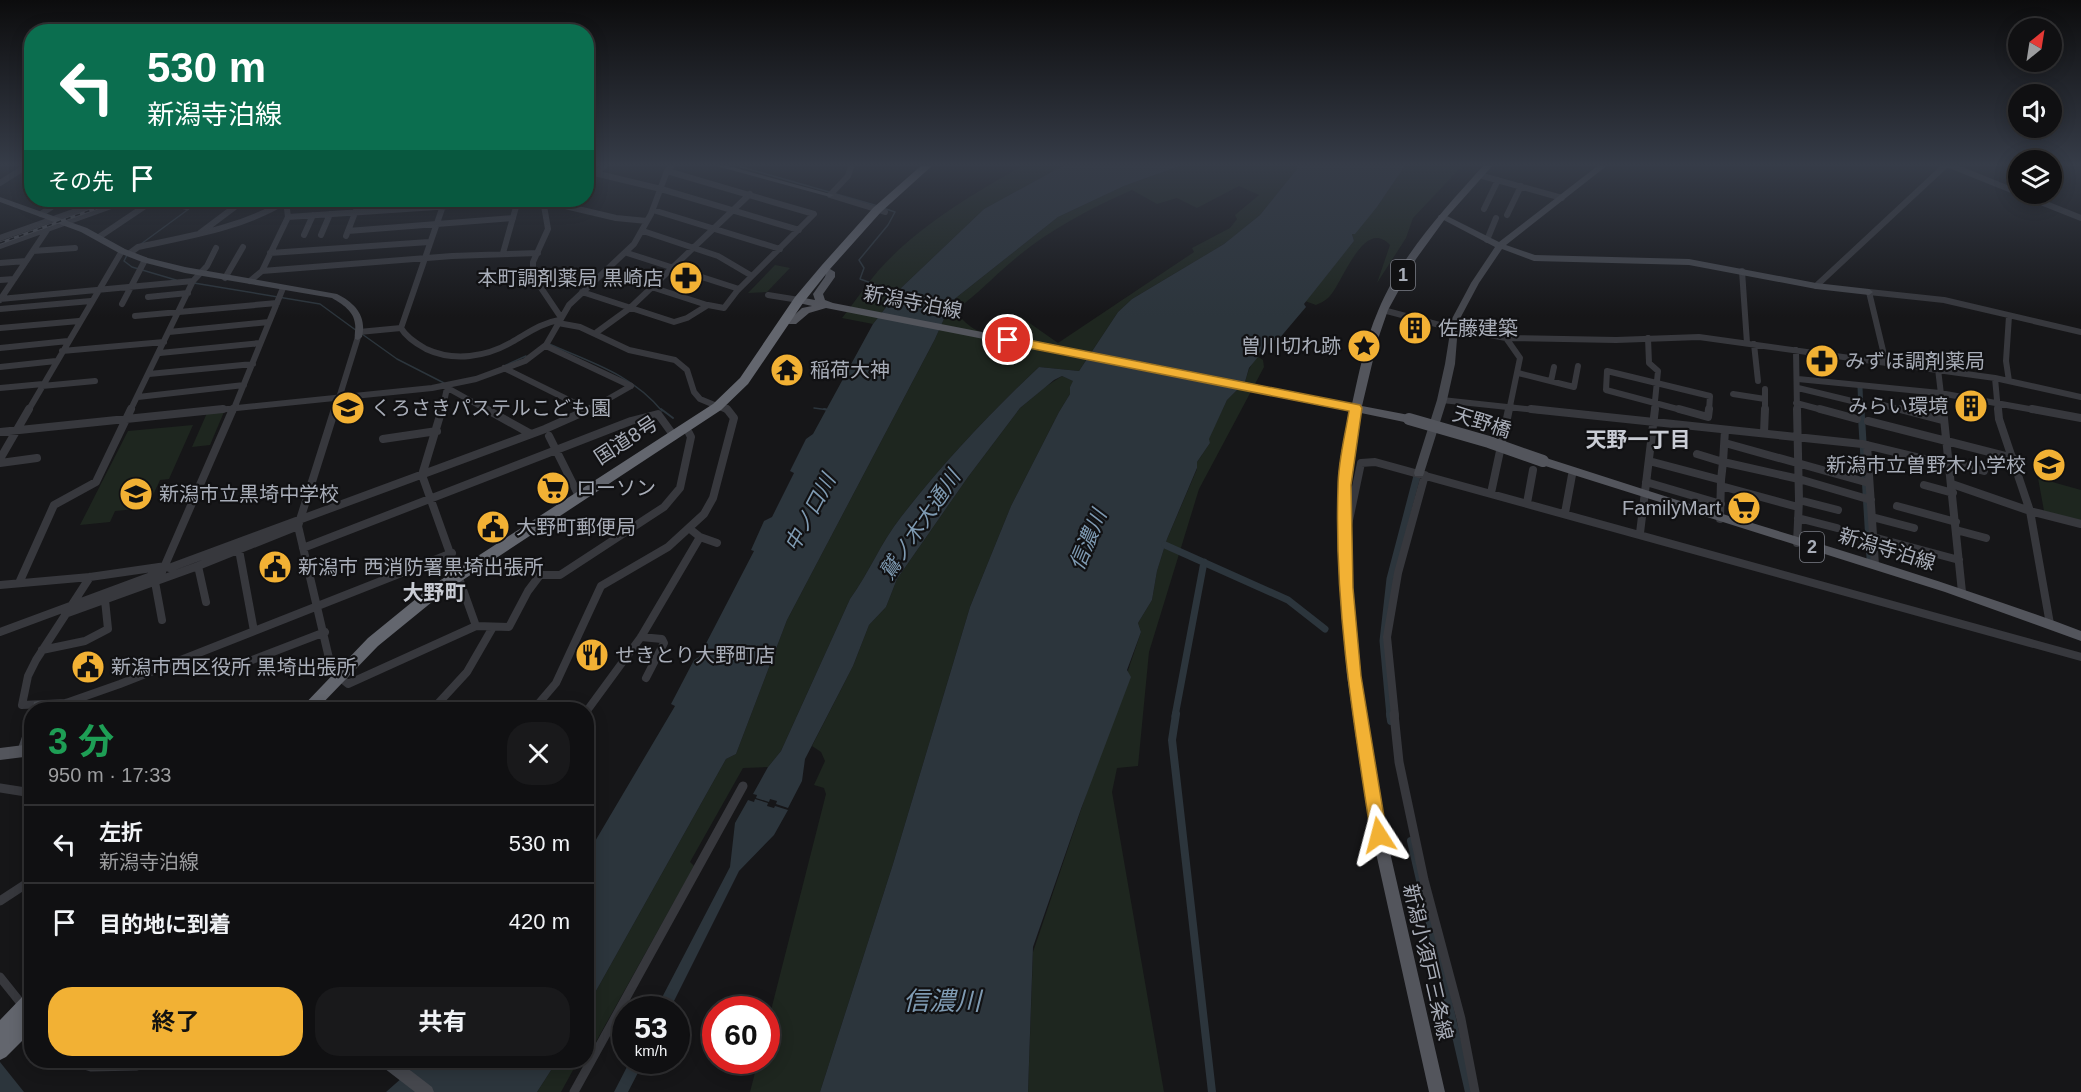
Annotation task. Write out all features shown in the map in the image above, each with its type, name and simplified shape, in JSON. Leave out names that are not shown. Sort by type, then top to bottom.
[{"type":"highway","name":"国道8号","points":[[460,578],[689,433],[753,381],[792,322],[802,301],[830,272],[878,215]]},
{"type":"highway","name":"国道8号","points":[[315,702],[460,578],[579,496],[722,407],[744,381],[802,301],[878,215]]},
{"type":"highway","name":"国道8号","points":[[324,702],[341,679]]},
{"type":"highway","points":[[0,1051],[23,1018]]},
{"type":"main road","name":"新潟小須戸三条線","points":[[1437,1092],[1379,835],[1354,676],[1348,620],[1344,485],[1354,407],[1383,310],[1412,258],[1442,217]]},
{"type":"main road","points":[[830,272],[830,277],[818,294],[822,302],[835,307]]},
{"type":"main road","name":"新潟寺泊線","points":[[802,301],[1409,419]]},
{"type":"main road","points":[[792,322],[809,309],[835,307]]},
{"type":"main road","name":"天野橋","points":[[1409,419],[1489,442],[1543,461]]},
{"type":"main road","name":"新潟寺泊線","points":[[1543,461],[1645,496],[1962,592],[2081,636]]},
{"type":"main road","points":[[0,754],[24,751]]},
{"type":"street","points":[[44,215],[99,237],[145,260],[225,278],[334,296],[348,303],[357,312],[358,334],[299,523],[332,671],[348,684],[476,626],[509,627],[540,574],[560,575],[574,567],[664,507],[676,495],[680,489],[691,437],[689,433]]},
{"type":"street","points":[[0,238],[63,215]]},
{"type":"street","points":[[0,246],[88,215]]},
{"type":"street","points":[[99,237],[132,215]]},
{"type":"street","points":[[198,234],[224,215]]},
{"type":"street","points":[[0,459],[4,445],[15,431],[97,291],[126,252],[138,246],[230,228],[263,215]]},
{"type":"street","points":[[250,281],[262,271],[288,217],[313,215],[304,235]]},
{"type":"street","points":[[321,235],[330,215]]},
{"type":"street","points":[[353,215],[347,233],[513,218]]},
{"type":"street","points":[[401,328],[440,215]]},
{"type":"street","points":[[503,253],[514,215]]},
{"type":"street","points":[[545,215],[548,230],[533,262],[533,276],[543,285],[559,319]]},
{"type":"street","points":[[604,215],[647,221]]},
{"type":"street","points":[[0,432],[445,387],[472,380],[530,357],[546,346],[559,319],[582,292],[627,253],[643,231],[650,215]]},
{"type":"street","points":[[669,215],[780,249]]},
{"type":"street","points":[[597,332],[630,308],[730,215]]},
{"type":"street","points":[[748,215],[799,230]]},
{"type":"street","points":[[605,272],[707,305],[715,304],[724,308],[739,289],[813,215]]},
{"type":"street","points":[[1475,1092],[1461,1019],[1424,880],[1400,762],[1387,637],[1398,573],[1450,364],[1453,339],[1451,328],[1475,283],[1500,246],[1540,215]]},
{"type":"street","points":[[1816,286],[1892,215]]},
{"type":"street","points":[[1442,217],[1500,246],[1540,259],[1689,262],[1816,286],[1944,300],[2081,332]]},
{"type":"street","points":[[1487,240],[1496,218]]},
{"type":"street","points":[[0,299],[47,230]]},
{"type":"street","points":[[643,231],[718,256],[752,276]]},
{"type":"street","points":[[270,253],[429,242]]},
{"type":"street","points":[[225,278],[243,247]]},
{"type":"street","points":[[33,251],[75,248]]},
{"type":"street","points":[[19,583],[54,505],[93,485],[160,353],[193,281],[207,266],[216,248]]},
{"type":"street","points":[[262,271],[503,253],[538,253]]},
{"type":"street","points":[[627,253],[739,289]]},
{"type":"street","points":[[122,304],[145,260]]},
{"type":"street","points":[[0,263],[26,261]]},
{"type":"street","points":[[1742,271],[1750,344],[1758,381]]},
{"type":"street","points":[[0,280],[14,279]]},
{"type":"street","points":[[0,299],[193,281]]},
{"type":"street","points":[[0,632],[162,572],[253,364],[283,288]]},
{"type":"street","points":[[582,292],[674,322],[687,318],[707,305]]},
{"type":"street","points":[[1869,292],[1886,363]]},
{"type":"street","points":[[148,297],[188,293]]},
{"type":"street","points":[[768,295],[802,301]]},
{"type":"street","points":[[0,309],[91,301]]},
{"type":"street","points":[[135,316],[277,303]]},
{"type":"street","points":[[1383,310],[1451,328],[1506,338],[1616,340],[1699,337],[1938,369],[1995,378],[2081,397]]},
{"type":"street","points":[[2008,316],[2009,381]]},
{"type":"street","points":[[401,328],[416,344],[430,352],[444,356],[464,356],[504,347],[559,319],[597,332],[630,351],[678,362],[686,369],[698,398],[731,411],[734,418],[713,498],[704,514],[690,529],[646,561],[601,586],[556,683],[540,702]]},
{"type":"street","points":[[0,328],[79,321]]},
{"type":"street","points":[[169,332],[269,322]]},
{"type":"street","points":[[358,334],[401,328]]},
{"type":"street","points":[[1491,493],[1520,358],[1506,338]]},
{"type":"street","points":[[1640,533],[1658,371],[1649,363],[1648,338]]},
{"type":"street","points":[[0,348],[68,341]]},
{"type":"street","points":[[62,351],[165,342]]},
{"type":"street","points":[[160,353],[260,343]]},
{"type":"street","points":[[0,585],[90,577],[166,566],[170,568],[299,523],[531,434],[589,410],[631,386],[546,346]]},
{"type":"street","points":[[1796,350],[1799,464],[1797,543]]},
{"type":"street","points":[[0,367],[56,361]]},
{"type":"street","points":[[149,374],[253,364]]},
{"type":"street","points":[[1518,373],[1574,387],[1578,366]]},
{"type":"street","points":[[1551,381],[1554,367]]},
{"type":"street","points":[[504,368],[589,410]]},
{"type":"street","points":[[1938,369],[1962,592]]},
{"type":"street","points":[[1607,371],[1657,382],[1710,393],[1708,417],[1606,390],[1607,371]]},
{"type":"street","points":[[1995,378],[1999,419],[2030,511],[2050,624]]},
{"type":"street","points":[[0,388],[95,381]]},
{"type":"street","points":[[1798,383],[1940,393],[2081,418]]},
{"type":"street","points":[[1798,383],[1856,402]]},
{"type":"street","points":[[138,397],[244,385]]},
{"type":"street","points":[[445,387],[437,431],[422,475],[452,553],[476,626]]},
{"type":"street","points":[[445,387],[531,434]]},
{"type":"street","points":[[1764,434],[1765,389]]},
{"type":"street","points":[[1733,394],[1765,399]]},
{"type":"street","points":[[1442,400],[1867,445],[1984,471],[1984,469]]},
{"type":"street","points":[[1796,403],[1857,419]]},
{"type":"street","points":[[1879,404],[1942,420]]},
{"type":"street","points":[[303,548],[631,421],[658,414],[674,435]]},
{"type":"street","points":[[1868,421],[2013,458]]},
{"type":"street","points":[[1720,519],[1725,430]]},
{"type":"street","points":[[383,439],[437,431]]},
{"type":"street","points":[[549,436],[579,496]]},
{"type":"street","points":[[1725,443],[1869,483]]},
{"type":"street","points":[[1867,445],[1875,565]]},
{"type":"street","points":[[1697,453],[1723,462],[1799,479],[1871,500]]},
{"type":"street","points":[[0,463],[38,458]]},
{"type":"street","points":[[1649,461],[1721,483],[1799,503],[1838,510]]},
{"type":"street","points":[[1344,527],[1350,523],[1352,498],[1361,463],[1375,462],[1640,533],[2081,657]]},
{"type":"street","points":[[1527,503],[1533,470]]},
{"type":"street","points":[[1564,513],[1572,475]]},
{"type":"street","points":[[1646,482],[1721,504]]},
{"type":"street","points":[[1952,484],[2030,511],[2081,524]]},
{"type":"street","points":[[1924,485],[1953,493]]},
{"type":"street","points":[[1897,507],[1986,538]]},
{"type":"street","points":[[1872,517],[1914,528]]},
{"type":"street","points":[[1798,518],[1838,528]]},
{"type":"street","points":[[65,614],[198,566],[299,523]]},
{"type":"street","points":[[690,529],[700,537],[717,543]]},
{"type":"street","points":[[593,702],[641,637],[700,537]]},
{"type":"street","points":[[1873,537],[1959,560]]},
{"type":"street","points":[[239,550],[254,632]]},
{"type":"street","points":[[69,702],[254,632],[452,553]]},
{"type":"street","points":[[198,566],[206,602]]},
{"type":"street","points":[[24,705],[22,705],[28,676],[42,650],[90,577]]},
{"type":"street","points":[[155,582],[162,620]]},
{"type":"street","points":[[42,650],[78,643],[108,629],[105,600]]},
{"type":"street","points":[[439,702],[467,672],[493,627]]},
{"type":"street","points":[[239,665],[325,632]]},
{"type":"street","points":[[641,637],[662,639],[664,643],[646,678]]},
{"type":"street","points":[[594,1054],[743,786]]},
{"type":"street","points":[[0,788],[24,792]]},
{"type":"street","points":[[0,901],[24,885]]},
{"type":"street","points":[[0,977],[23,1018]]},
{"type":"street","points":[[395,1068],[427,1092]]},
{"type":"street","points":[[573,1092],[586,1068]]},
{"type":"shaded area","points":[[944,215],[978,215],[901,288],[873,324],[842,318],[878,271],[894,254]]},
{"type":"shaded area","points":[[1081,215],[1038,241],[958,308],[958,315],[967,324],[982,332],[1003,328],[1021,317],[1058,343],[1194,252],[1192,248],[1230,228],[1237,219],[1235,215],[1260,215],[1224,244],[1132,299],[1118,312],[1079,371],[1039,367],[967,439],[933,477],[894,527],[850,599],[781,751],[768,767],[743,768],[690,862],[694,866],[621,996],[612,996],[612,1013],[594,1045],[594,995],[726,759],[736,754],[787,620],[935,339],[952,301],[1058,217]]},
{"type":"shaded area","points":[[1370,215],[1416,215],[1406,238],[1377,283],[1390,245],[1380,238],[1371,239],[1362,246],[1327,299],[1316,305],[1305,301],[1354,241],[1352,234]]},
{"type":"shaded area","points":[[775,265],[790,268],[767,292],[748,293]]},
{"type":"shaded area","points":[[1257,356],[1263,360],[1264,367],[1199,489],[1149,652],[1138,766],[1117,768],[1112,792],[1164,1092],[1028,1092],[1033,952],[1141,632],[1138,623],[1152,600],[1157,571],[1167,539],[1197,469],[1197,462],[1210,443],[1208,439],[1227,400],[1245,382],[1249,369]]},
{"type":"shaded area","points":[[1062,376],[1074,381],[1070,387],[1070,394],[1011,506],[970,607],[893,864],[820,1092],[750,1092],[755,1074],[780,1074],[780,996],[775,996],[826,794],[824,788],[814,785],[825,761],[821,752],[812,746],[853,666],[869,625],[886,607],[897,579],[968,477],[1020,408]]},
{"type":"shaded area","points":[[224,412],[210,445],[192,447],[207,413]]},
{"type":"shaded area","points":[[193,425],[169,479],[160,480],[147,508],[115,511],[110,522],[80,525],[128,431]]},
{"type":"shaded area","points":[[2038,478],[2081,490],[2081,521],[2044,511]]},
{"type":"shaded area","points":[[552,1068],[574,1068],[561,1092],[537,1092]]},
{"type":"water","name":"中ノ口川","points":[[978,215],[1062,215],[952,301],[935,339],[787,620],[736,754],[726,759],[594,995],[594,843],[675,706],[671,704],[694,660],[699,657],[754,551],[751,550],[764,521],[772,517],[794,473],[790,471],[806,439],[813,434],[873,324],[901,288]]},
{"type":"water","name":"信濃川","points":[[1260,215],[1371,215],[1355,234],[1352,234],[1354,241],[1304,304],[1306,307],[1278,340],[1271,341],[1249,368],[1245,382],[1227,400],[1209,439],[1210,443],[1197,462],[1197,468],[1167,539],[1157,571],[1152,600],[1138,623],[1141,632],[1127,670],[1131,677],[1081,809],[1033,947],[1028,1092],[820,1092],[893,864],[970,607],[1011,506],[1070,394],[1073,381],[1062,376],[1054,380],[1020,408],[968,477],[897,579],[886,607],[869,625],[853,666],[805,759],[802,781],[788,808],[776,804],[777,801],[770,799],[769,802],[756,798],[757,795],[753,794],[768,767],[781,751],[850,599],[887,537],[917,497],[984,421],[1039,367],[1079,371],[1118,312],[1132,299],[1224,244]]},
{"type":"water","points":[[755,799],[768,803],[767,806],[788,810],[774,835],[739,871],[676,996],[663,996],[730,867],[735,823],[748,800],[754,802]]},
{"type":"water","points":[[0,1062],[24,1092],[0,1092]]},
{"type":"water","points":[[413,1068],[552,1068],[537,1092],[386,1092]]},
{"type":"water","points":[[623,1074],[637,1074],[628,1092],[614,1092]]},
{"type":"waterway","points":[[141,244],[181,215]]},
{"type":"waterway","points":[[893,215],[859,260],[864,268],[860,279],[899,293]]},
{"type":"waterway","points":[[127,255],[124,261],[132,267],[176,280]]},
{"type":"waterway","points":[[194,283],[320,304],[357,331]]},
{"type":"waterway","points":[[362,334],[397,359],[444,383]]},
{"type":"waterway","points":[[549,344],[624,379],[650,398],[662,411]]},
{"type":"waterway","points":[[504,366],[526,356]]},
{"type":"waterway","points":[[1860,387],[1861,411]]},
{"type":"waterway","points":[[814,408],[829,410],[824,409]]},
{"type":"waterway","points":[[661,409],[673,418]]},
{"type":"waterway","points":[[1861,409],[1870,558]]},
{"type":"waterway","points":[[1390,716],[1383,641],[1390,579],[1417,476]]},
{"type":"waterway","points":[[1165,545],[1204,562]]},
{"type":"waterway","points":[[1175,716],[1204,562]]},
{"type":"waterway","points":[[1204,562],[1288,600],[1325,629]]},
{"type":"waterway","points":[[1176,714],[1172,740],[1212,1092]]},
{"type":"waterway","points":[[1390,714],[1391,721]]},
{"type":"waterway","points":[[1411,841],[1469,1092]]},
{"type":"railway","points":[[0,243],[78,215]]},
{"type":"place","name":"本町調剤薬局 黒崎店","points":[[686,278]]},
{"type":"place","name":"佐藤建築","points":[[1415,328]]},
{"type":"place","name":"曽川切れ跡","points":[[1364,346]]},
{"type":"place","name":"みずほ調剤薬局","points":[[1822,361]]},
{"type":"place","name":"稲荷大神","points":[[787,370]]},
{"type":"place","name":"みらい環境","points":[[1971,406]]},
{"type":"place","name":"くろさきパステルこども園","points":[[348,408]]},
{"type":"place","name":"新潟市立曽野木小学校","points":[[2049,465]]},
{"type":"place","name":"ローソン","points":[[553,488]]},
{"type":"place","name":"新潟市立黒埼中学校","points":[[136,494]]},
{"type":"place","name":"FamilyMart","points":[[1744,508]]},
{"type":"place","name":"大野町郵便局","points":[[493,527]]},
{"type":"place","name":"新潟市 西消防署黒埼出張所","points":[[275,567]]},
{"type":"place","name":"せきとり大野町店","points":[[592,655]]},
{"type":"place","name":"新潟市西区役所 黒埼出張所","points":[[88,667]]},
{"type":"district","name":"天野一丁目","points":[[1638,440]]},
{"type":"district","name":"大野町","points":[[434,593]]},
{"type":"route","points":[[1008,340],[1356,408],[1344,485],[1346,588],[1354,676],[1379,835]]},
{"type":"water label","name":"鷲ノ木大通川","points":[[920,525]]}]
